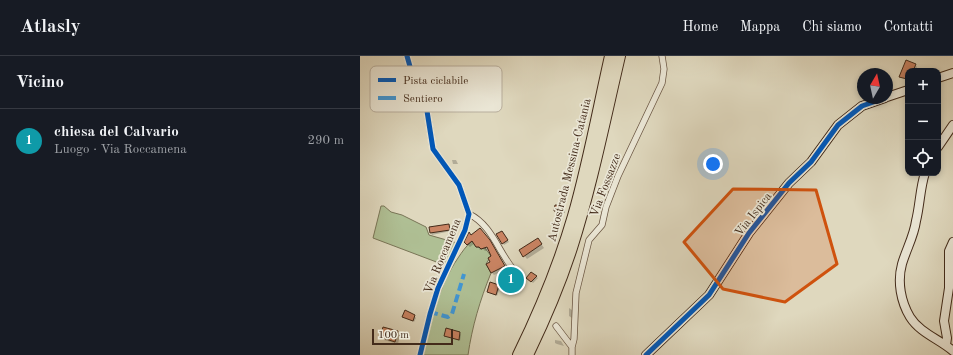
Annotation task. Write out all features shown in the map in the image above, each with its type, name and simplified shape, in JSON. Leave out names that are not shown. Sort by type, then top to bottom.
[{"type":"highway","name":"Autostrada Messina-Catania","points":[[518,355],[546,295],[569,230],[610,56]]},
{"type":"highway","name":"Autostrada Messina-Catania","points":[[528,355],[558,286],[576,233],[591,179],[620,56]]},
{"type":"street","name":"Via Roccamena","points":[[407,56],[410,66]]},
{"type":"street","name":"Via Fossazze","points":[[572,347],[574,339],[576,293],[589,240],[602,225],[606,207],[618,176],[662,83],[664,70],[662,56]]},
{"type":"street","points":[[941,78],[953,73]]},
{"type":"street","points":[[941,79],[953,79]]},
{"type":"street","name":"Via Ispica","points":[[893,95],[905,91]]},
{"type":"street","name":"Via Ispica","points":[[646,355],[710,295],[750,233],[789,183],[811,162],[838,125],[862,106],[868,104]]},
{"type":"street","name":"Via Roccamena","points":[[420,355],[436,294],[465,230],[469,214],[459,184],[433,149],[427,112]]},
{"type":"street","points":[[941,143],[953,125]]},
{"type":"street","points":[[924,176],[913,235],[900,273],[901,296],[910,318],[917,326],[953,351]]},
{"type":"street","name":"Via Roccamena","points":[[469,214],[478,220],[487,230],[511,268],[519,276]]},
{"type":"street","points":[[946,345],[947,338],[944,321],[949,288],[949,251],[953,242]]},
{"type":"street","points":[[556,326],[572,347],[572,355]]},
{"type":"highlighted area","points":[[733,189],[816,190],[837,264],[785,302],[723,289],[684,242]]},
{"type":"green space","points":[[381,206],[384,206],[391,212],[402,215],[426,227],[429,235],[457,243],[447,266],[373,238]]},
{"type":"green space","points":[[472,241],[476,247],[481,249],[485,248],[491,256],[486,264],[491,273],[477,314],[468,355],[423,355],[440,292],[451,269]]},
{"type":"building","points":[[906,60],[916,64],[914,68],[905,68],[905,78],[899,77]]},
{"type":"building","points":[[555,205],[564,206],[563,212],[554,211]]},
{"type":"building","points":[[449,224],[450,230],[430,233],[429,227]]},
{"type":"building","points":[[480,228],[490,240],[505,266],[491,273],[486,264],[490,262],[488,258],[491,256],[487,247],[481,249],[476,247],[472,241],[467,245],[464,242],[469,232],[471,235]]},
{"type":"building","points":[[502,231],[508,240],[502,244],[496,234]]},
{"type":"building","points":[[538,238],[542,244],[523,257],[519,250]]},
{"type":"building","points":[[531,272],[537,276],[531,282],[526,278]]},
{"type":"building","points":[[511,274],[517,279],[510,286],[505,282]]},
{"type":"building","points":[[490,282],[499,285],[496,295],[487,292]]},
{"type":"building","points":[[405,310],[415,315],[413,321],[402,317]]},
{"type":"building","points":[[383,327],[398,331],[395,342],[380,337]]},
{"type":"building","points":[[446,328],[460,332],[459,340],[444,336]]},
{"type":"marked path","points":[[430,312],[448,317],[452,314],[464,274]]},
{"type":"cycle path","points":[[407,56],[410,66]]},
{"type":"cycle path","points":[[646,355],[709,295],[749,233],[789,183],[811,162],[838,125],[862,106],[868,104]]},
{"type":"cycle path","points":[[420,355],[438,288],[465,230],[469,214],[459,185],[433,149],[427,112]]},
{"type":"place","name":"chiesa del Calvario","points":[[511,280]]}]
